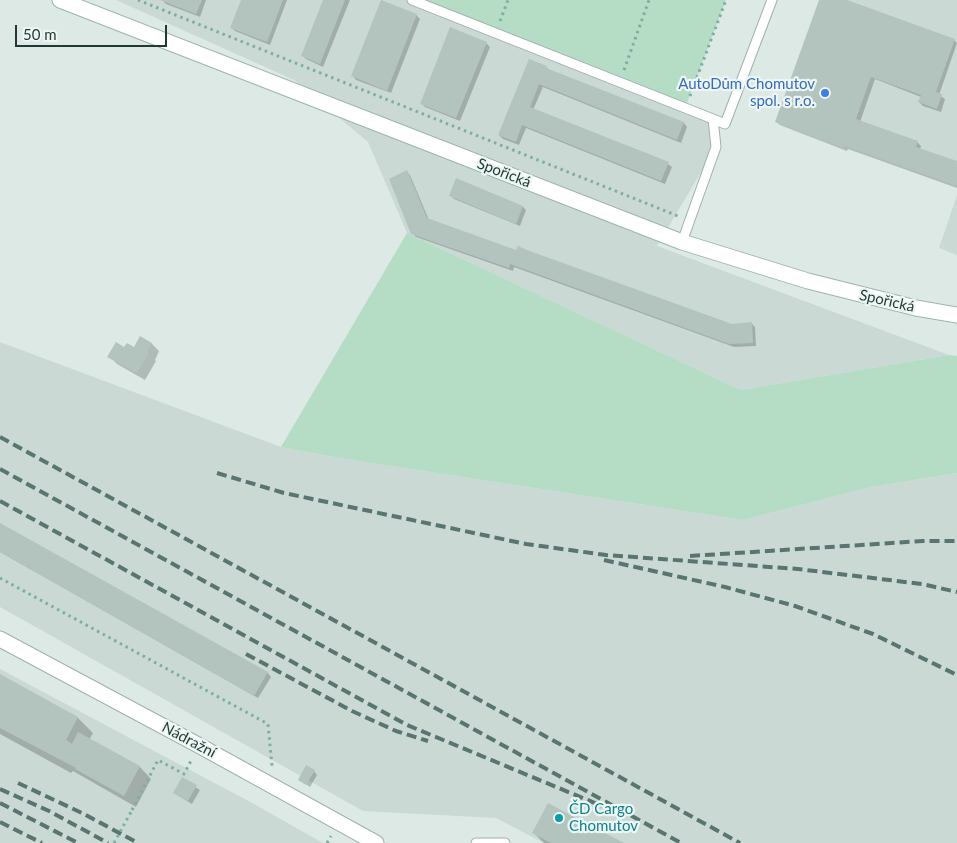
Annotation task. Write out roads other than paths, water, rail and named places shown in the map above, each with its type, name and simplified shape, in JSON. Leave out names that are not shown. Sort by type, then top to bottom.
[{"type":"street","name":"Spořická","points":[[60,0],[682,242],[808,281],[916,308],[957,315]]},
{"type":"street","name":"Nádražní","points":[[0,639],[376,843]]},
{"type":"lane","points":[[412,0],[725,124],[772,0]]},
{"type":"lane","points":[[682,242],[688,220],[716,147],[713,120]]},
{"type":"lane","points":[[476,843],[505,843]]},
{"type":"railway","points":[[0,437],[740,843]]},
{"type":"railway","points":[[0,469],[681,843]]},
{"type":"railway","points":[[217,473],[284,493],[526,544],[606,555],[798,569],[922,584],[957,592]]},
{"type":"railway","points":[[0,501],[407,725],[602,806]]},
{"type":"railway","points":[[690,556],[923,541],[957,541]]},
{"type":"railway","points":[[604,560],[725,587],[795,606],[873,634],[957,675]]},
{"type":"railway","points":[[246,654],[352,711],[396,731],[428,741]]},
{"type":"railway","points":[[18,783],[82,813],[138,843]]},
{"type":"railway","points":[[0,789],[49,811],[108,843]]},
{"type":"railway","points":[[0,803],[78,843]]},
{"type":"railway","points":[[0,822],[42,843]]},
{"type":"place","name":"AutoDům Chomutov spol. s r.o.","points":[[825,93]]},
{"type":"place","name":"ČD Cargo Chomutov","points":[[559,818]]}]
